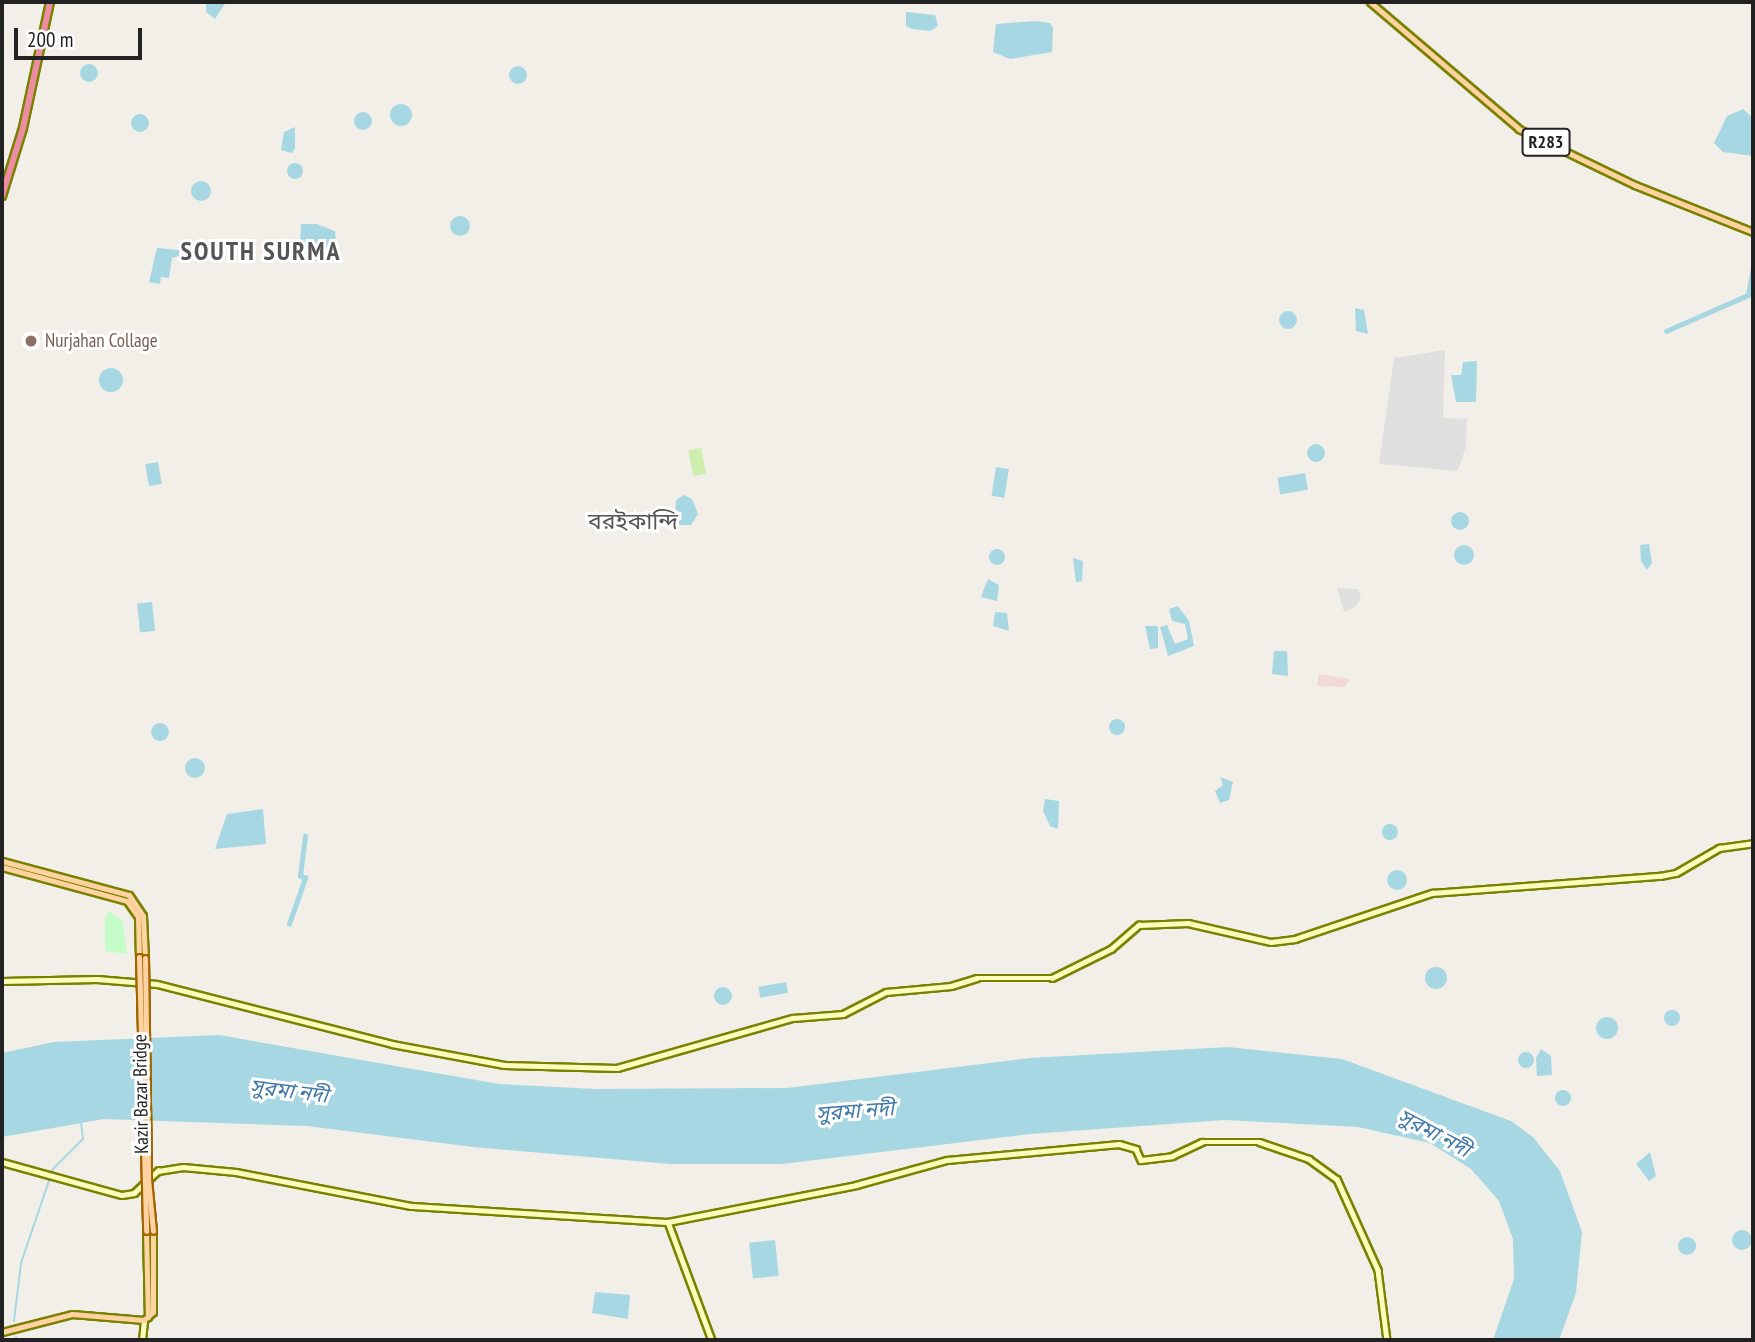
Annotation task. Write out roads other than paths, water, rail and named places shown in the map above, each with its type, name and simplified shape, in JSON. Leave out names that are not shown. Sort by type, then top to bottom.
[{"type":"highway","points":[[2,196],[23,128],[50,2]]},
{"type":"main road","name":"R283","points":[[1370,2],[1519,129],[1634,185],[1753,232]]},
{"type":"main road","points":[[2,861],[129,895],[143,916],[150,1231],[155,1298],[146,1319],[72,1314],[2,1332]]},
{"type":"main road","points":[[2,867],[127,901],[138,917],[142,958]]},
{"type":"street","points":[[2,981],[97,979],[180,987],[392,1044],[504,1065],[617,1068],[793,1018],[833,1016],[892,991],[1013,975],[1052,978],[1111,950],[1139,925],[1188,923],[1271,942],[1295,939],[1412,897],[1490,886],[1668,874],[1719,848],[1753,843]]},
{"type":"street","points":[[2,1162],[130,1194],[158,1171],[183,1167],[236,1172],[411,1206],[668,1222],[856,1185],[947,1160],[1119,1144],[1136,1149],[1140,1160],[1172,1156],[1202,1142],[1259,1142],[1309,1159],[1337,1179],[1378,1270],[1387,1340]]},
{"type":"street","points":[[668,1222],[712,1340]]},
{"type":"street","points":[[142,1340],[146,1319]]},
{"type":"water","points":[[206,2],[226,2],[215,19],[206,12]]},
{"type":"water","points":[[906,12],[935,15],[938,26],[930,31],[912,29],[906,26]]},
{"type":"water","points":[[1035,21],[1050,23],[1053,28],[1052,52],[1010,59],[993,52],[996,24]]},
{"type":"water","points":[[89,64],[95,67],[98,73],[95,79],[89,82],[83,79],[80,73],[83,67]]},
{"type":"water","points":[[518,66],[524,69],[527,75],[524,81],[518,84],[512,81],[509,75],[512,69]]},
{"type":"water","points":[[401,104],[409,107],[412,115],[409,123],[401,126],[393,123],[390,115],[393,107]]},
{"type":"water","points":[[1743,109],[1753,118],[1753,156],[1723,152],[1714,143],[1727,116]]},
{"type":"water","points":[[359,112],[367,112],[372,121],[370,128],[359,130],[354,125],[354,117]]},
{"type":"water","points":[[140,114],[146,117],[149,123],[146,129],[140,132],[134,129],[131,123],[134,117]]},
{"type":"water","points":[[295,127],[295,148],[292,153],[281,150],[284,132]]},
{"type":"water","points":[[295,163],[301,165],[301,177],[295,179],[289,177],[287,171],[289,165]]},
{"type":"water","points":[[201,181],[208,184],[211,191],[208,198],[201,201],[194,198],[191,191],[194,184]]},
{"type":"water","points":[[460,216],[467,219],[470,226],[467,233],[460,236],[453,233],[450,226],[453,219]]},
{"type":"water","points":[[301,224],[317,224],[335,231],[338,262],[299,260]]},
{"type":"water","points":[[157,248],[179,250],[179,256],[172,258],[169,278],[161,277],[160,284],[149,282]]},
{"type":"water","points":[[1355,308],[1364,310],[1368,334],[1356,331]]},
{"type":"water","points":[[1288,311],[1294,314],[1297,320],[1294,326],[1288,329],[1282,326],[1279,320],[1282,314]]},
{"type":"water","points":[[1477,361],[1476,402],[1456,402],[1451,375],[1461,375],[1463,362]]},
{"type":"water","points":[[111,368],[119,372],[123,380],[119,388],[111,392],[103,388],[99,380],[103,372]]},
{"type":"water","points":[[1316,444],[1322,447],[1325,453],[1322,459],[1316,462],[1310,459],[1307,453],[1310,447]]},
{"type":"water","points":[[158,462],[162,484],[149,486],[145,464]]},
{"type":"water","points":[[996,467],[1009,469],[1004,498],[991,496]]},
{"type":"water","points":[[1305,473],[1308,490],[1280,495],[1277,478]]},
{"type":"water","points":[[684,495],[692,499],[698,514],[691,525],[680,525],[675,517],[676,500]]},
{"type":"water","points":[[1460,512],[1466,515],[1469,521],[1466,527],[1460,530],[1454,527],[1451,521],[1454,515]]},
{"type":"water","points":[[1649,544],[1652,563],[1647,570],[1641,561],[1640,545]]},
{"type":"water","points":[[1464,545],[1471,548],[1474,555],[1471,562],[1464,565],[1457,562],[1454,555],[1457,548]]},
{"type":"water","points":[[994,549],[1000,549],[1005,557],[1003,563],[994,565],[989,560],[989,554]]},
{"type":"water","points":[[1073,558],[1083,561],[1082,581],[1076,582]]},
{"type":"water","points":[[988,579],[999,585],[997,601],[981,597]]},
{"type":"water","points":[[152,602],[155,631],[140,632],[137,604]]},
{"type":"water","points":[[1178,606],[1189,621],[1194,646],[1168,656],[1160,627],[1167,625],[1175,644],[1188,639],[1185,624],[1172,621],[1169,609]]},
{"type":"water","points":[[995,612],[1007,613],[1009,631],[993,626]]},
{"type":"water","points":[[1145,626],[1158,626],[1158,648],[1150,649]]},
{"type":"water","points":[[1274,651],[1287,651],[1288,676],[1272,674]]},
{"type":"water","points":[[1114,719],[1120,719],[1125,727],[1123,733],[1114,735],[1109,730],[1109,724]]},
{"type":"water","points":[[160,723],[166,726],[169,732],[166,738],[160,741],[154,738],[151,732],[154,726]]},
{"type":"water","points":[[195,758],[202,761],[205,768],[202,775],[195,778],[188,775],[185,768],[188,761]]},
{"type":"water","points":[[1220,777],[1233,782],[1229,800],[1220,803],[1215,791],[1223,785]]},
{"type":"water","points":[[1045,799],[1059,801],[1058,829],[1050,826],[1043,811]]},
{"type":"water","points":[[263,809],[266,844],[215,849],[227,814]]},
{"type":"water","points":[[1387,824],[1393,824],[1398,832],[1396,838],[1387,840],[1382,835],[1382,829]]},
{"type":"water","points":[[1397,870],[1404,873],[1407,880],[1404,887],[1397,890],[1390,887],[1387,880],[1390,873]]},
{"type":"water","points":[[1436,967],[1446,974],[1447,978],[1440,988],[1436,989],[1426,982],[1425,978],[1432,968]]},
{"type":"water","points":[[786,982],[788,993],[760,998],[758,987]]},
{"type":"water","points":[[723,987],[729,990],[732,996],[729,1002],[723,1005],[717,1002],[714,996],[717,990]]},
{"type":"water","points":[[1672,1010],[1678,1012],[1678,1024],[1672,1026],[1666,1024],[1664,1018],[1666,1012]]},
{"type":"water","points":[[1603,1017],[1611,1017],[1618,1024],[1618,1032],[1611,1039],[1603,1039],[1596,1032],[1596,1024]]},
{"type":"water","name":"সুরমা নদী","points":[[219,1035],[499,1084],[595,1089],[787,1088],[1030,1058],[1228,1047],[1342,1059],[1511,1121],[1533,1137],[1560,1171],[1582,1232],[1576,1293],[1559,1340],[1493,1340],[1514,1279],[1513,1239],[1499,1201],[1471,1169],[1430,1143],[1358,1127],[1225,1120],[1030,1134],[782,1164],[670,1164],[473,1147],[307,1126],[104,1119],[2,1137],[2,1053],[54,1042]]},
{"type":"water","points":[[1541,1049],[1551,1056],[1552,1075],[1537,1076],[1536,1058]]},
{"type":"water","points":[[1526,1052],[1532,1054],[1532,1066],[1526,1068],[1520,1066],[1518,1060],[1520,1054]]},
{"type":"water","points":[[1563,1090],[1569,1092],[1569,1104],[1563,1106],[1557,1104],[1555,1098],[1557,1092]]},
{"type":"water","points":[[1650,1152],[1656,1176],[1649,1181],[1636,1164]]},
{"type":"water","points":[[1742,1230],[1749,1233],[1752,1240],[1749,1247],[1742,1250],[1735,1247],[1732,1240],[1735,1233]]},
{"type":"water","points":[[1687,1237],[1695,1242],[1696,1246],[1691,1254],[1687,1255],[1679,1250],[1678,1246],[1683,1238]]},
{"type":"water","points":[[775,1240],[779,1276],[753,1279],[749,1243]]},
{"type":"water","points":[[595,1292],[630,1295],[628,1319],[592,1313]]},
{"type":"waterway","points":[[1666,331],[1748,295],[1753,267]]},
{"type":"waterway","points":[[289,924],[305,878],[300,876],[305,836]]},
{"type":"waterway","points":[[14,1321],[21,1263],[53,1169],[83,1139],[81,1122]]},
{"type":"place","name":"Nurjahan Collage","points":[[31,341]]},
{"type":"district","name":"SOUTH SURMA","points":[[261,251]]},
{"type":"district","name":"বরইকান্দি","points":[[633,521]]}]
